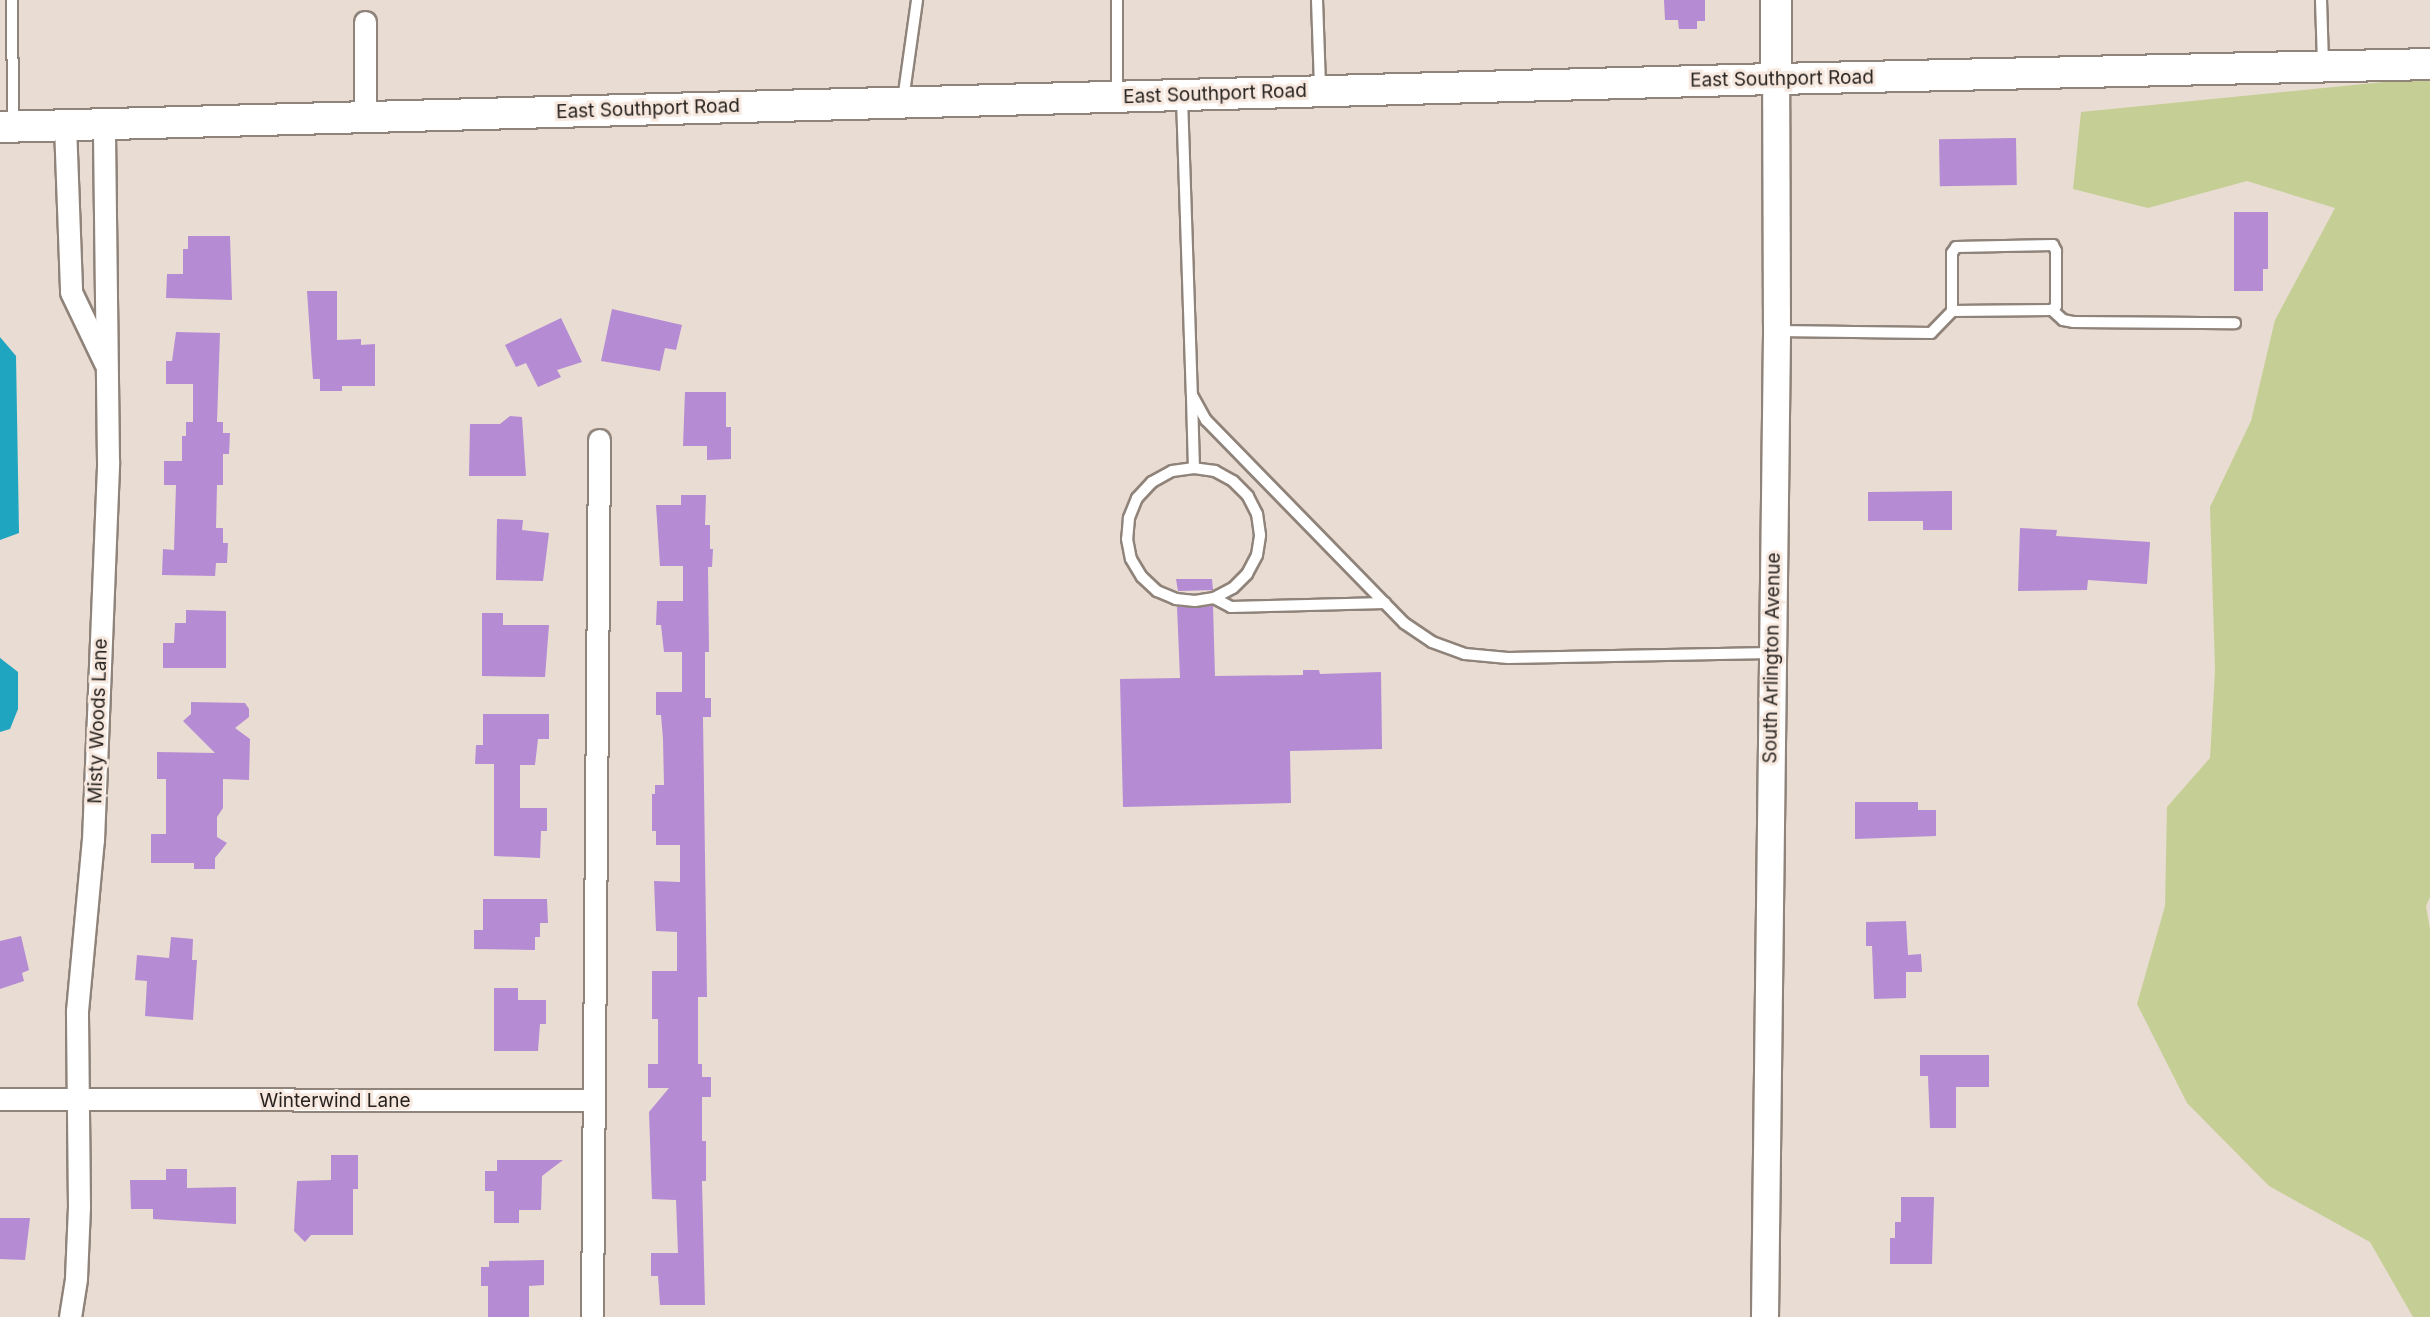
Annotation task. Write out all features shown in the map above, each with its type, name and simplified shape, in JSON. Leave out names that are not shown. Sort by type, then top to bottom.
[{"type":"main road","name":"South Arlington Avenue","points":[[1776,0],[1776,79]]},
{"type":"main road","name":"East Southport Road","points":[[7,127],[2430,64]]},
{"type":"street","points":[[365,22],[365,117]]},
{"type":"street","name":"South Arlington Avenue","points":[[1765,1317],[1777,331],[1776,79]]},
{"type":"street","name":"Misty Woods Lane","points":[[70,1317],[76,1278],[79,1207],[77,1011],[93,840],[108,461],[104,124]]},
{"type":"street","points":[[65,125],[71,292],[107,368]]},
{"type":"street","points":[[592,1317],[599,440]]},
{"type":"street","name":"Winterwind Lane","points":[[0,1099],[593,1100]]},
{"type":"lane","points":[[7,127],[12,0]]},
{"type":"lane","points":[[903,103],[917,0]]},
{"type":"lane","points":[[1117,0],[1117,97]]},
{"type":"lane","points":[[1317,0],[1321,91]]},
{"type":"lane","points":[[2321,0],[2323,66]]},
{"type":"lane","points":[[1182,95],[1194,468]]},
{"type":"lane","points":[[1777,331],[1931,333],[1952,311],[1952,253],[1956,247],[2053,245],[2056,251],[2056,306],[2052,310]]},
{"type":"lane","points":[[1952,311],[2052,310],[2063,320],[2073,322],[2235,323]]},
{"type":"lane","points":[[1192,395],[1206,420],[1404,623],[1432,642],[1465,653],[1508,658],[1771,653]]},
{"type":"lane","points":[[1194,468],[1214,471],[1233,481],[1248,496],[1257,514],[1260,535],[1257,555],[1247,574],[1233,588],[1214,598],[1195,601],[1176,599],[1157,591],[1142,577],[1131,559],[1127,538],[1129,518],[1137,498],[1152,482],[1172,471],[1194,468]]},
{"type":"lane","points":[[1214,598],[1231,607],[1385,603]]},
{"type":"green space","points":[[2404,80],[2430,80],[2430,897],[2426,906],[2430,929],[2430,1317],[2413,1317],[2370,1242],[2269,1186],[2187,1103],[2137,1004],[2165,906],[2167,807],[2210,758],[2215,670],[2210,507],[2251,421],[2275,320],[2335,208],[2247,181],[2148,208],[2073,189],[2081,112]]},
{"type":"water","points":[[0,337],[16,356],[19,533],[0,540]]},
{"type":"water","points":[[0,658],[18,672],[18,709],[10,729],[0,732]]},
{"type":"building","points":[[1664,0],[1705,0],[1705,21],[1697,21],[1697,29],[1679,29],[1678,20],[1665,20]]},
{"type":"building","points":[[2016,138],[2017,185],[1940,186],[1939,139]]},
{"type":"building","points":[[2234,212],[2268,212],[2268,269],[2263,269],[2263,291],[2234,291]]},
{"type":"building","points":[[188,236],[230,236],[232,300],[166,298],[167,274],[183,274],[183,249],[188,249]]},
{"type":"building","points":[[307,291],[337,291],[337,340],[361,339],[361,345],[375,344],[375,386],[342,386],[342,391],[320,391],[320,379],[313,379]]},
{"type":"building","points":[[612,309],[682,325],[676,350],[665,348],[660,371],[601,361]]},
{"type":"building","points":[[561,318],[582,362],[557,370],[561,377],[538,387],[526,363],[516,367],[505,345]]},
{"type":"building","points":[[176,332],[220,333],[217,422],[223,422],[223,433],[230,433],[229,454],[223,454],[223,485],[217,485],[216,528],[223,528],[223,543],[228,543],[227,563],[216,563],[215,576],[162,575],[163,549],[174,550],[176,485],[164,485],[164,461],[182,461],[182,436],[186,436],[186,422],[193,422],[193,384],[166,384],[166,361],[172,361]]},
{"type":"building","points":[[685,392],[726,392],[726,427],[731,427],[731,459],[707,460],[707,446],[683,446]]},
{"type":"building","points":[[510,416],[522,417],[526,476],[469,476],[470,424],[500,424]]},
{"type":"building","points":[[1952,491],[1952,530],[1923,530],[1923,521],[1868,521],[1868,492]]},
{"type":"building","points":[[681,495],[706,495],[705,525],[710,525],[710,549],[713,549],[712,567],[708,567],[709,652],[705,652],[705,698],[711,698],[711,717],[703,717],[707,997],[698,997],[698,1064],[702,1064],[702,1077],[711,1077],[711,1097],[702,1097],[702,1141],[706,1141],[706,1181],[702,1181],[705,1305],[660,1305],[658,1276],[651,1276],[651,1253],[678,1253],[676,1200],[652,1199],[649,1112],[669,1088],[648,1088],[648,1064],[658,1064],[658,1019],[652,1019],[652,971],[677,971],[677,932],[656,931],[654,881],[680,882],[680,845],[656,845],[656,831],[652,831],[652,794],[655,794],[655,785],[664,785],[661,715],[656,715],[656,692],[682,692],[682,652],[664,652],[661,625],[656,625],[657,601],[683,601],[683,566],[660,566],[656,505],[681,505]]},
{"type":"building","points":[[497,519],[523,520],[522,530],[549,533],[543,581],[496,580]]},
{"type":"building","points":[[2020,528],[2057,530],[2056,536],[2150,542],[2147,584],[2088,580],[2087,590],[2018,591]]},
{"type":"building","points":[[1176,579],[1212,579],[1213,590],[1178,591]]},
{"type":"building","points":[[1213,606],[1215,676],[1303,675],[1303,670],[1319,670],[1320,674],[1381,672],[1382,749],[1290,751],[1291,803],[1123,807],[1120,679],[1180,678],[1177,607]]},
{"type":"building","points":[[186,610],[226,611],[226,668],[163,668],[163,643],[174,643],[175,623],[186,623]]},
{"type":"building","points":[[482,613],[503,613],[503,625],[549,625],[545,677],[482,676]]},
{"type":"building","points":[[191,702],[245,703],[249,709],[249,717],[235,728],[250,739],[249,780],[223,779],[223,808],[217,817],[217,837],[227,843],[215,858],[215,869],[194,869],[194,863],[151,863],[151,834],[166,834],[166,779],[157,779],[157,752],[215,753],[183,721],[191,714]]},
{"type":"building","points":[[483,714],[549,714],[549,739],[538,739],[535,765],[520,765],[520,808],[547,808],[547,831],[541,831],[540,858],[494,856],[494,764],[475,764],[476,745],[483,745]]},
{"type":"building","points":[[1855,802],[1918,802],[1918,810],[1936,810],[1936,836],[1855,839]]},
{"type":"building","points":[[483,899],[547,899],[548,923],[540,923],[540,937],[535,937],[535,950],[474,949],[474,930],[483,930]]},
{"type":"building","points":[[1906,921],[1908,955],[1921,954],[1922,972],[1906,972],[1906,998],[1874,999],[1872,946],[1866,946],[1866,922]]},
{"type":"building","points":[[21,936],[29,970],[22,973],[24,981],[0,989],[0,941]]},
{"type":"building","points":[[171,937],[193,939],[192,960],[197,960],[193,1020],[145,1016],[147,981],[135,980],[137,955],[169,958]]},
{"type":"building","points":[[494,988],[518,988],[518,1000],[546,1000],[546,1024],[540,1024],[538,1051],[494,1051]]},
{"type":"building","points":[[1920,1055],[1989,1055],[1989,1087],[1956,1087],[1956,1128],[1930,1128],[1928,1076],[1920,1076]]},
{"type":"building","points":[[331,1155],[358,1155],[358,1189],[353,1189],[353,1235],[311,1235],[305,1242],[294,1231],[297,1181],[331,1180]]},
{"type":"building","points":[[497,1160],[563,1160],[542,1176],[541,1210],[519,1210],[519,1223],[494,1223],[494,1191],[485,1191],[485,1171],[497,1171]]},
{"type":"building","points":[[166,1169],[187,1169],[187,1188],[236,1187],[236,1224],[153,1219],[153,1209],[131,1209],[130,1180],[166,1180]]},
{"type":"building","points":[[1901,1197],[1934,1197],[1932,1264],[1890,1264],[1890,1238],[1895,1238],[1895,1222],[1901,1222]]},
{"type":"building","points":[[0,1218],[30,1218],[25,1260],[0,1259]]},
{"type":"building","points":[[544,1260],[544,1285],[529,1286],[529,1317],[488,1317],[488,1286],[481,1286],[481,1267],[489,1267],[489,1261]]}]
